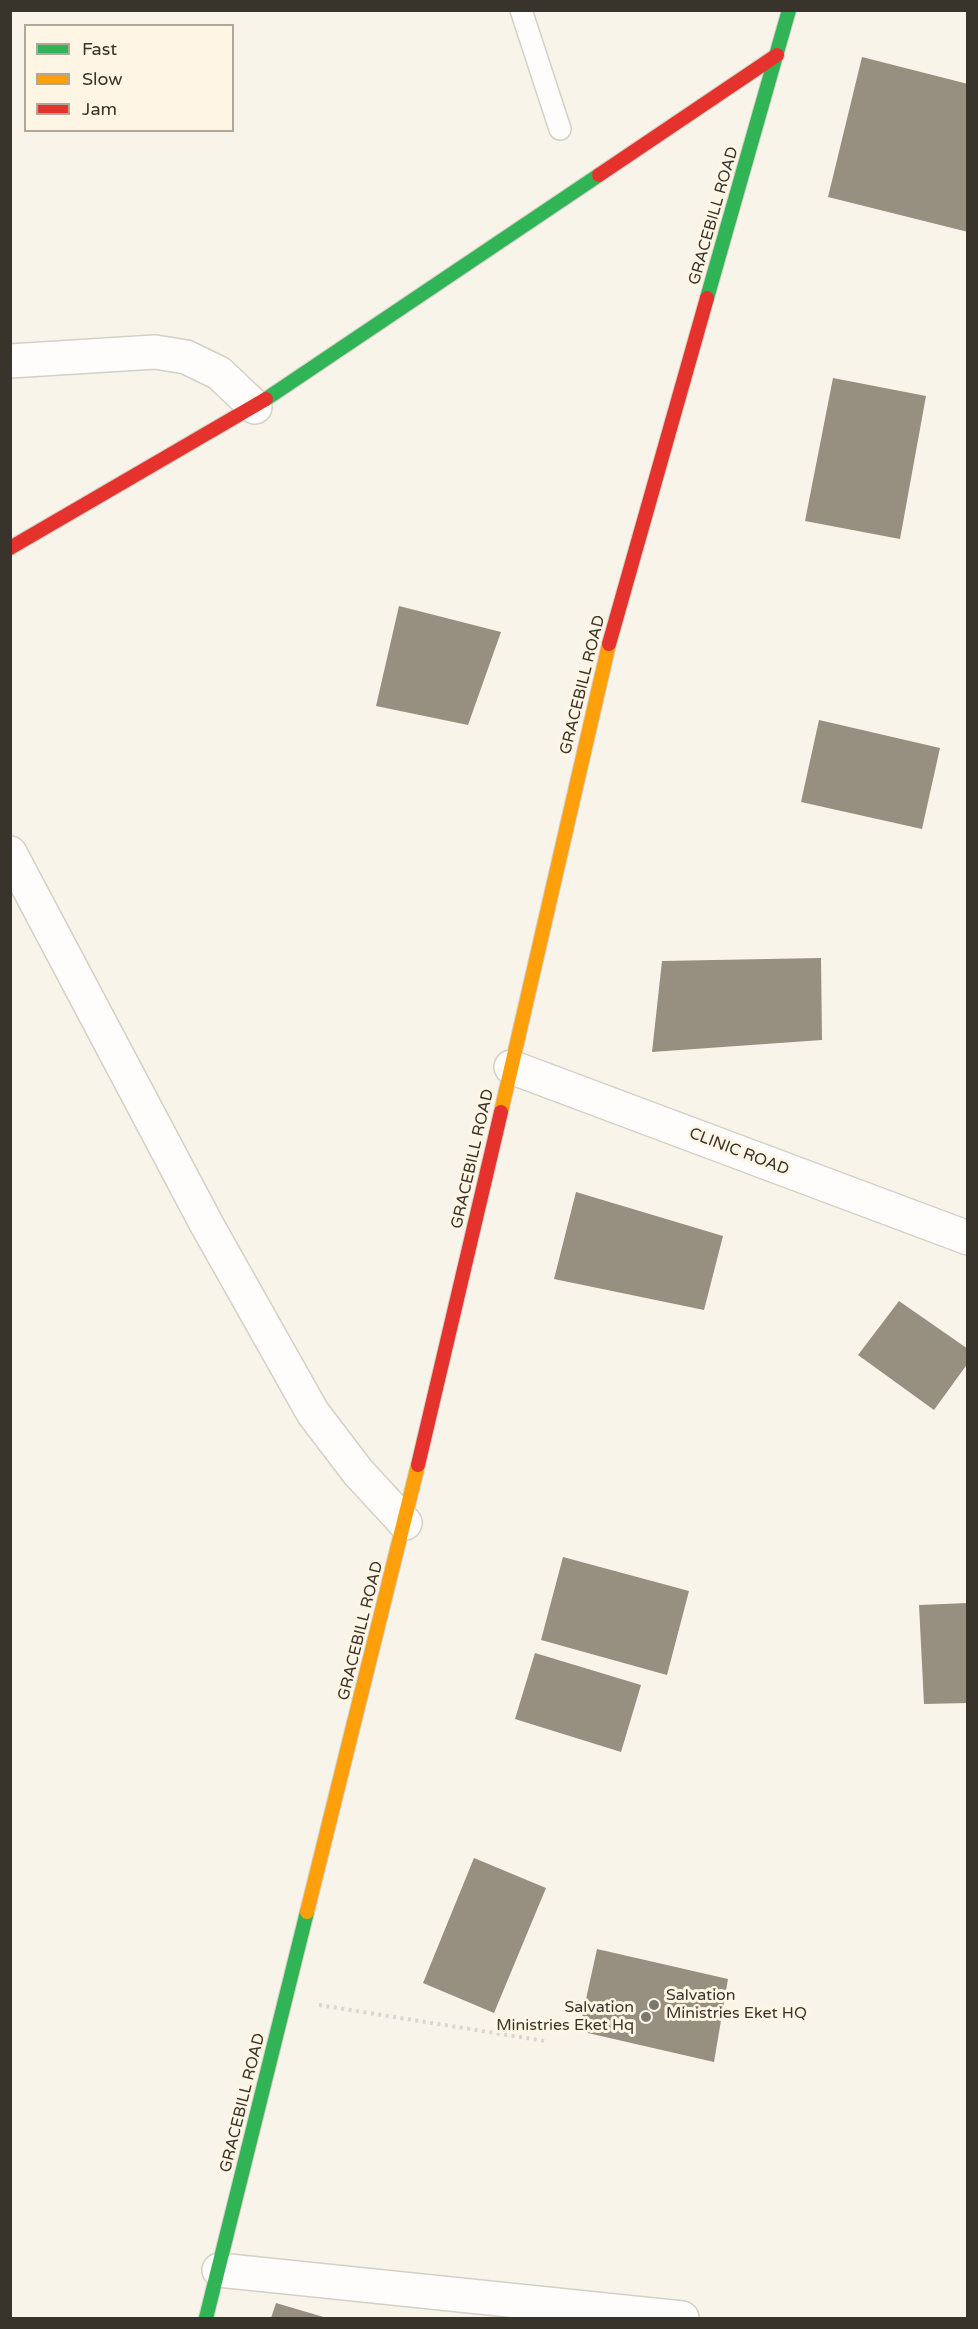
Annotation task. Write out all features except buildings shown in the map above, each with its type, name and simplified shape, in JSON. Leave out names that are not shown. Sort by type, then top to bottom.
[{"type":"main road","name":"GRACEBILL ROAD","points":[[206,2319],[405,1523],[604,661],[789,10]]},
{"type":"main road","points":[[10,548],[255,407],[777,55]]},
{"type":"street","points":[[10,361],[155,352],[186,357],[219,373],[255,407]]},
{"type":"street","points":[[10,853],[190,1193],[313,1413],[358,1472],[405,1523]]},
{"type":"street","name":"CLINIC ROAD","points":[[511,1067],[968,1238]]},
{"type":"street","points":[[219,2270],[682,2319]]},
{"type":"lane","points":[[521,10],[560,129]]},
{"type":"path","points":[[285,2000],[545,2041]]},
{"type":"traffic: fast","points":[[707,298],[789,10]]},
{"type":"traffic: fast","points":[[266,399],[599,175]]},
{"type":"traffic: fast","points":[[206,2318],[307,1912]]},
{"type":"traffic: slow","points":[[501,1112],[609,644]]},
{"type":"traffic: slow","points":[[307,1912],[418,1465]]},
{"type":"traffic: jam","points":[[599,175],[777,55]]},
{"type":"traffic: jam","points":[[609,644],[707,298]]},
{"type":"traffic: jam","points":[[10,548],[266,399]]},
{"type":"traffic: jam","points":[[418,1465],[501,1112]]},
{"type":"place","name":"Salvation Ministries Eket HQ","points":[[654,2005]]},
{"type":"place","name":"Salvation Ministries Eket Hq","points":[[646,2017]]}]
